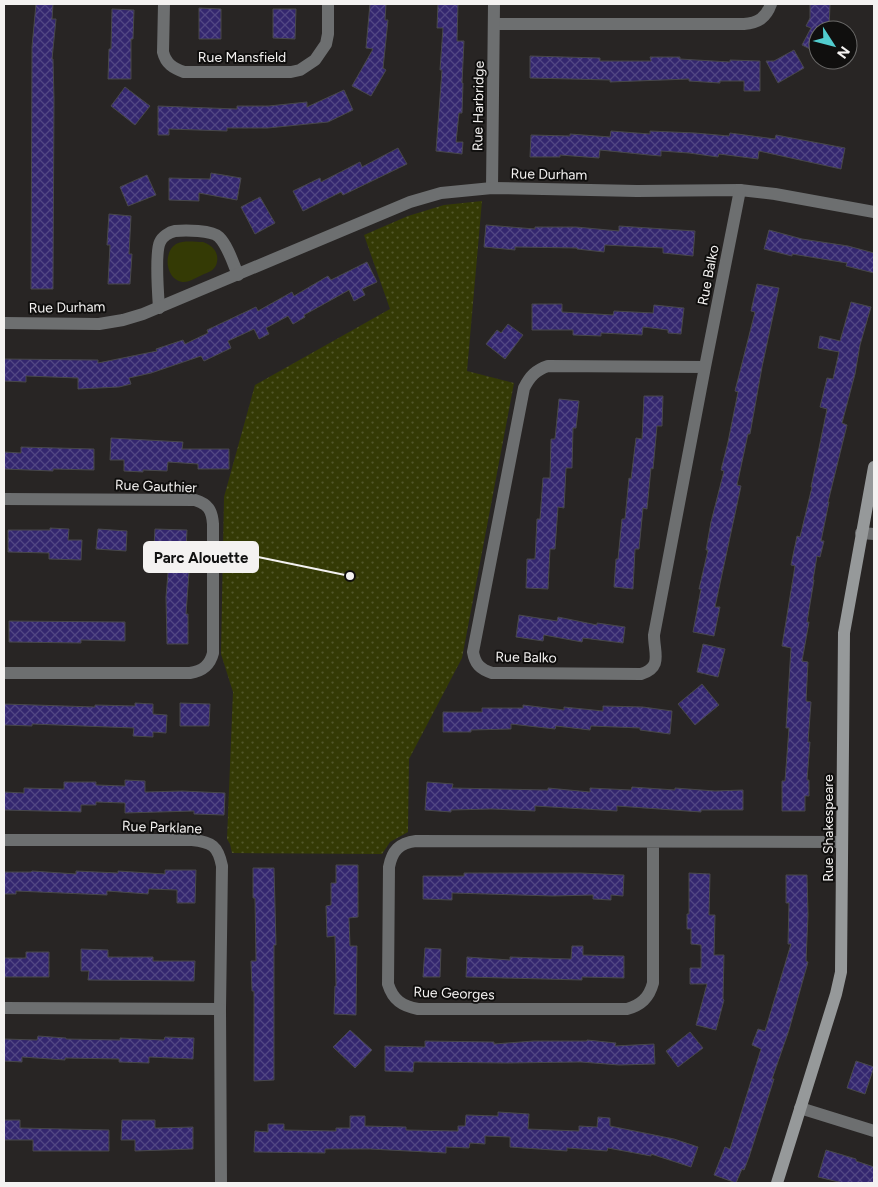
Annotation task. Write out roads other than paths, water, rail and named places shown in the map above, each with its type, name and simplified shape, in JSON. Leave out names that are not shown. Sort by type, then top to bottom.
[{"type":"street","name":"Rue Mansfield","points":[[164,4],[163,52],[165,59],[176,70],[184,72],[291,72],[300,70],[315,60],[326,44],[328,4]]},
{"type":"street","name":"Rue Harbridge","points":[[492,188],[494,4]]},
{"type":"street","points":[[494,24],[744,24],[762,19],[768,12],[771,4]]},
{"type":"street","name":"Rue Durham","points":[[4,323],[99,324],[123,320],[158,308],[427,196],[457,190],[492,188],[637,191],[740,190],[775,194],[874,212]]},
{"type":"street","name":"Rue Balko","points":[[705,367],[548,366],[539,369],[528,380],[524,388],[473,652],[474,660],[478,666],[492,673],[641,674],[648,672],[654,666],[656,658],[654,635],[740,190]]},
{"type":"street","points":[[158,308],[158,248],[159,242],[169,233],[175,231],[210,232],[216,234],[224,243],[238,275]]},
{"type":"street","name":"Rue Shakespeare","points":[[777,1183],[836,994],[841,972],[844,633],[868,533],[874,467]]},
{"type":"street","name":"Rue Gauthier","points":[[4,499],[195,500],[203,502],[212,513],[213,653],[206,667],[198,672],[190,673],[4,673]]},
{"type":"street","name":"Rue Parklane","points":[[4,840],[192,840],[212,845],[219,854],[222,866],[220,1008],[221,1183]]},
{"type":"street","name":"Rue Georges","points":[[653,842],[653,983],[651,993],[636,1007],[627,1009],[418,1010],[398,1002],[391,994],[388,984],[389,867],[391,856],[396,848],[406,842],[416,841],[842,842]]},
{"type":"street","points":[[4,1008],[220,1008]]},
{"type":"street","points":[[800,1108],[874,1131]]},
{"type":"place","name":"Parc Alouette","points":[[350,576]]}]
